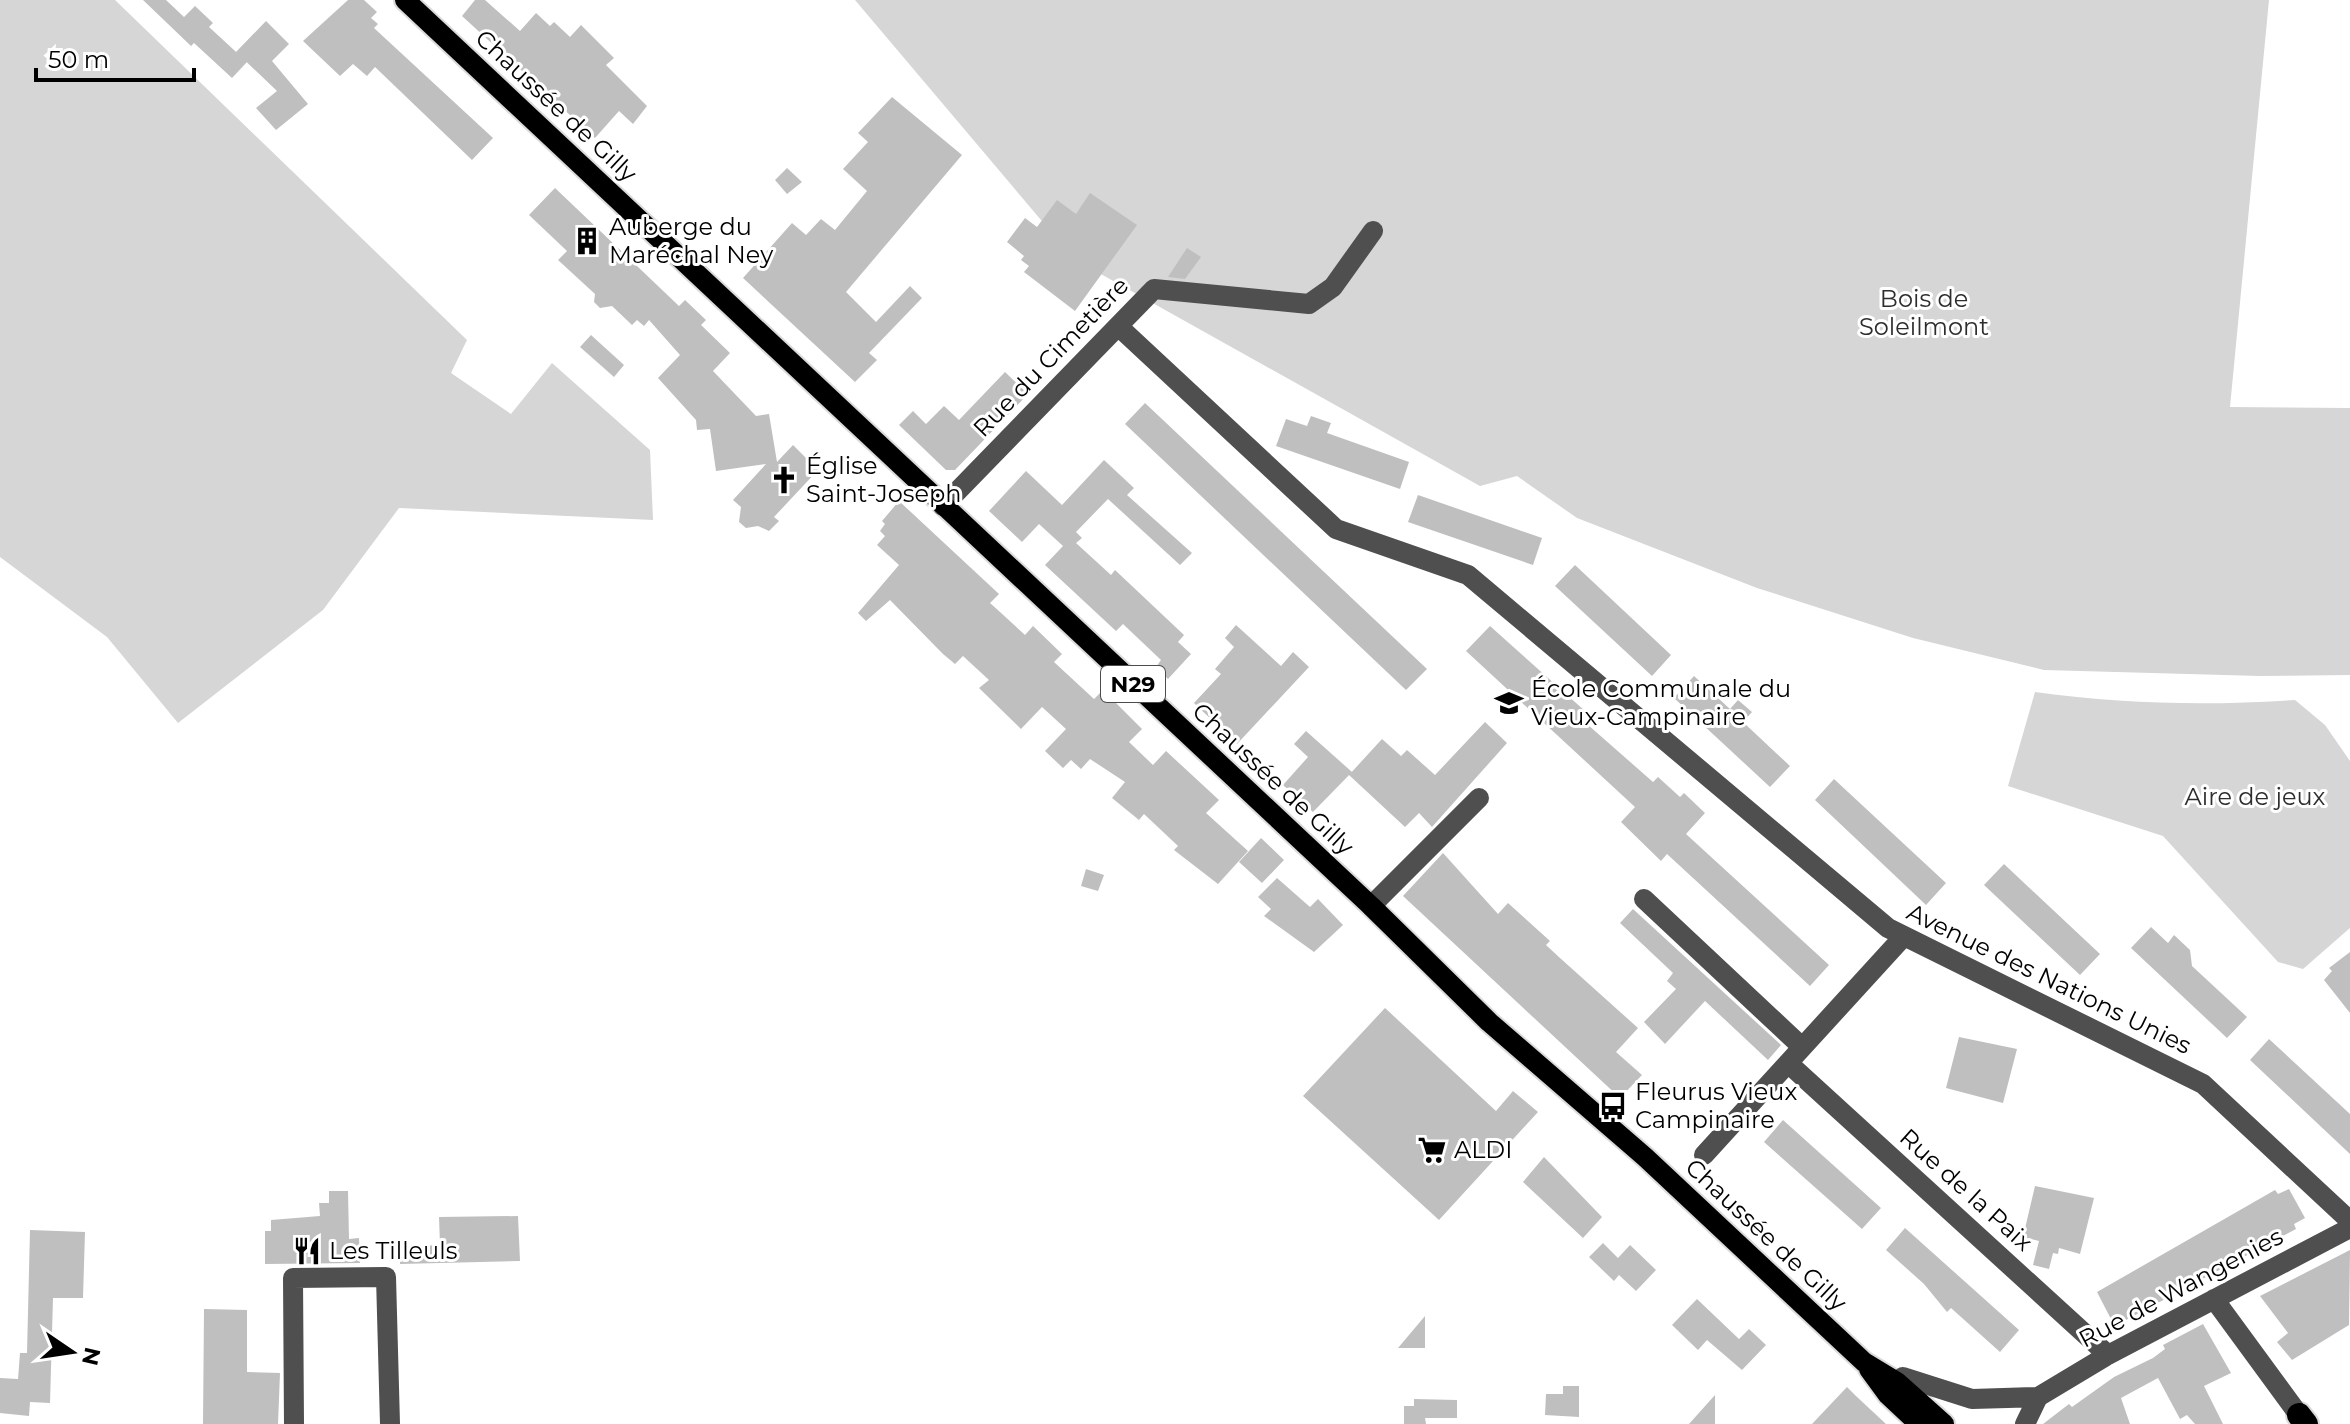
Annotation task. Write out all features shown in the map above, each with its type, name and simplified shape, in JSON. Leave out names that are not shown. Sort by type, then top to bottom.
[{"type":"main road","name":"Chaussée de Gilly","points":[[405,0],[1371,906],[1489,1022],[1645,1157],[1864,1362],[1888,1395],[1919,1424]]},
{"type":"main road","name":"Chaussée de Gilly","points":[[1864,1362],[1897,1382],[1944,1424]]},
{"type":"street","name":"Rue du Cimetière","points":[[943,506],[1072,369],[1154,289],[1309,304],[1333,287],[1373,231]]},
{"type":"street","name":"Avenue des Nations Unies","points":[[1118,326],[1336,529],[1468,575],[1888,928],[2203,1084],[2350,1221]]},
{"type":"street","points":[[1371,906],[1479,798]]},
{"type":"street","points":[[1644,899],[1802,1047]]},
{"type":"street","points":[[1704,1155],[1904,936]]},
{"type":"street","name":"Rue de la Paix","points":[[1788,1063],[2108,1355]]},
{"type":"street","name":"Rue de Wangenies","points":[[2038,1397],[2108,1355],[2350,1228]]},
{"type":"street","points":[[294,1424],[293,1278],[386,1277],[390,1424]]},
{"type":"street","points":[[2214,1299],[2303,1419]]},
{"type":"street","points":[[1897,1382],[1903,1377],[1972,1399],[2038,1397],[2025,1424]]},
{"type":"green space","points":[[0,0],[115,0],[467,340],[451,373],[511,414],[552,363],[650,450],[653,520],[399,508],[323,610],[178,723],[107,637],[0,557]]},
{"type":"green space","name":"Bois de Soleilmont","points":[[855,0],[2269,0],[2230,407],[2350,408],[2350,675],[2260,676],[2044,670],[1913,638],[1757,588],[1577,518],[1517,476],[1480,486],[1074,259]]},
{"type":"green space","name":"Aire de jeux","points":[[2035,692],[2165,703],[2295,700],[2325,725],[2350,761],[2350,928],[2303,969],[2278,962],[2163,836],[2008,786]]},
{"type":"building","points":[[143,0],[166,0],[184,17],[195,6],[213,23],[209,27],[247,62],[232,78],[194,43],[191,46]]},
{"type":"building","points":[[348,0],[364,0],[377,12],[371,18],[378,24],[374,28],[493,138],[472,160],[375,67],[367,76],[353,64],[340,76],[303,41]]},
{"type":"building","points":[[475,0],[485,0],[520,31],[536,13],[550,26],[554,22],[570,37],[581,25],[614,58],[606,65],[647,106],[633,124],[619,111],[595,138],[462,16]]},
{"type":"building","points":[[266,21],[289,44],[272,61],[308,104],[276,130],[256,108],[277,91],[236,52]]},
{"type":"building","points":[[892,97],[962,155],[846,292],[876,322],[910,286],[922,298],[869,353],[877,360],[855,382],[743,278],[792,223],[806,235],[821,219],[835,230],[867,191],[843,169],[868,142],[858,133]]},
{"type":"building","points":[[787,168],[802,182],[787,194],[775,180]]},
{"type":"building","points":[[555,188],[679,306],[685,300],[706,320],[701,325],[730,353],[713,371],[756,416],[769,414],[777,462],[793,445],[818,470],[774,517],[779,521],[769,531],[758,526],[746,528],[739,522],[741,507],[733,500],[766,464],[716,471],[710,429],[697,430],[696,420],[658,378],[680,355],[649,320],[644,326],[637,320],[632,325],[612,306],[600,308],[594,302],[595,294],[558,260],[567,251],[529,215]]},
{"type":"building","points":[[1090,193],[1137,225],[1075,311],[1024,272],[1029,266],[1021,260],[1024,256],[1007,242],[1025,218],[1037,227],[1057,200],[1076,214]]},
{"type":"building","points":[[1187,248],[1201,257],[1185,279],[1168,277]]},
{"type":"building","points":[[591,335],[624,365],[614,377],[580,347]]},
{"type":"building","points":[[1005,372],[1028,394],[955,470],[946,470],[899,425],[913,411],[926,424],[944,406],[959,420]]},
{"type":"building","points":[[1145,403],[1427,669],[1406,690],[1125,424]]},
{"type":"building","points":[[1311,416],[1331,423],[1327,433],[1409,462],[1400,489],[1276,446],[1286,419],[1307,426]]},
{"type":"building","points":[[1104,460],[1134,488],[1127,495],[1192,553],[1180,565],[1108,499],[1076,532],[1082,538],[1076,543],[1111,575],[1115,570],[1184,635],[1178,642],[1191,654],[1168,679],[1156,667],[1161,660],[1123,624],[1116,631],[1045,565],[1063,546],[1039,524],[1022,542],[989,511],[1026,471],[1062,505]]},
{"type":"building","points":[[1418,495],[1542,538],[1533,565],[1408,522]]},
{"type":"building","points":[[899,501],[999,594],[990,603],[1025,635],[1033,626],[1062,654],[1054,662],[1094,699],[1103,690],[1142,729],[1129,742],[1153,765],[1166,751],[1219,800],[1206,813],[1248,851],[1218,884],[1174,850],[1178,846],[1144,814],[1139,820],[1112,798],[1125,782],[1090,759],[1081,769],[1071,760],[1063,768],[1045,751],[1066,729],[1042,707],[1021,729],[979,688],[989,680],[963,656],[955,664],[890,600],[866,621],[858,613],[899,565],[877,545],[885,536],[880,531],[885,524],[882,521]]},
{"type":"building","points":[[1575,565],[1671,655],[1652,676],[1555,586]]},
{"type":"building","points":[[1236,625],[1281,666],[1293,652],[1309,667],[1237,744],[1194,703],[1221,674],[1215,669],[1234,647],[1225,638]]},
{"type":"building","points":[[1490,626],[1585,711],[1579,717],[1653,782],[1658,777],[1680,797],[1684,793],[1705,813],[1686,834],[1829,965],[1810,986],[1667,854],[1661,861],[1621,822],[1635,807],[1466,651]]},
{"type":"building","points":[[1694,676],[1730,709],[1738,700],[1752,712],[1743,722],[1790,766],[1770,787],[1674,698]]},
{"type":"building","points":[[1485,722],[1507,743],[1432,827],[1419,813],[1405,827],[1349,775],[1382,739],[1401,756],[1407,750],[1435,775]]},
{"type":"building","points":[[1306,731],[1352,772],[1313,812],[1283,785],[1308,757],[1294,744]]},
{"type":"building","points":[[1834,779],[1946,883],[1926,905],[1815,800]]},
{"type":"building","points":[[1261,838],[1284,860],[1262,883],[1239,862]]},
{"type":"building","points":[[1443,853],[1498,914],[1508,903],[1550,941],[1546,945],[1638,1028],[1616,1052],[1642,1075],[1620,1098],[1403,896]]},
{"type":"building","points":[[2004,864],[2100,954],[2080,975],[1984,885]]},
{"type":"building","points":[[1086,869],[1104,875],[1098,891],[1081,886]]},
{"type":"building","points":[[1277,878],[1310,907],[1318,899],[1343,925],[1314,952],[1264,916],[1271,909],[1258,897]]},
{"type":"building","points":[[1633,909],[1781,1045],[1768,1060],[1705,1001],[1665,1044],[1644,1022],[1676,989],[1667,981],[1673,973],[1620,923]]},
{"type":"building","points":[[2151,927],[2168,943],[2174,935],[2190,950],[2192,966],[2247,1017],[2227,1038],[2131,948]]},
{"type":"building","points":[[2350,952],[2350,1013],[2324,980],[2332,971],[2329,968]]},
{"type":"building","name":"ALDI","points":[[1385,1008],[1496,1111],[1513,1091],[1538,1112],[1439,1220],[1303,1096]]},
{"type":"building","points":[[1959,1037],[2017,1049],[2003,1103],[1946,1088]]},
{"type":"building","points":[[2269,1039],[2350,1114],[2350,1154],[2250,1060]]},
{"type":"building","points":[[1783,1120],[1881,1208],[1862,1229],[1764,1142]]},
{"type":"building","points":[[1544,1157],[1602,1217],[1583,1238],[1523,1182]]},
{"type":"building","points":[[2035,1186],[2094,1198],[2080,1254],[2059,1248],[2058,1254],[2053,1253],[2049,1269],[2033,1265],[2039,1241],[2023,1237]]},
{"type":"building","points":[[2289,1189],[2305,1218],[2294,1224],[2296,1229],[2126,1320],[2123,1316],[2112,1321],[2097,1292],[2275,1190],[2278,1194]]},
{"type":"building","points":[[329,1191],[348,1191],[349,1239],[359,1238],[360,1263],[265,1264],[265,1231],[271,1231],[271,1220],[320,1216],[319,1203],[329,1203]]},
{"type":"building","points":[[518,1216],[520,1261],[400,1264],[399,1247],[440,1245],[439,1217]]},
{"type":"building","points":[[1905,1228],[2019,1330],[2000,1352],[1951,1308],[1947,1312],[1924,1284],[1886,1250]]},
{"type":"building","points":[[30,1230],[85,1232],[83,1298],[53,1298],[50,1403],[30,1402],[29,1416],[0,1413],[0,1378],[18,1379],[20,1353],[27,1353]]},
{"type":"building","points":[[1603,1243],[1618,1258],[1630,1245],[1656,1270],[1636,1291],[1619,1275],[1614,1281],[1589,1257]]},
{"type":"building","points":[[2350,1250],[2349,1325],[2292,1360],[2277,1342],[2288,1333],[2260,1296]]},
{"type":"building","points":[[1697,1299],[1739,1339],[1749,1329],[1766,1345],[1742,1370],[1707,1340],[1698,1350],[1672,1325]]},
{"type":"building","points":[[204,1309],[247,1310],[247,1372],[280,1373],[278,1424],[203,1424]]},
{"type":"building","points":[[1425,1316],[1425,1348],[1398,1348]]},
{"type":"building","points":[[2203,1324],[2231,1373],[2204,1386],[2223,1424],[2195,1424],[2187,1415],[2180,1419],[2158,1378],[2121,1398],[2130,1424],[2043,1424],[2114,1377],[2153,1358],[2165,1349],[2163,1345]]},
{"type":"building","points":[[1563,1386],[1579,1386],[1579,1417],[1545,1415],[1546,1394],[1563,1394]]},
{"type":"building","points":[[1847,1387],[1856,1396],[1886,1424],[1812,1424]]},
{"type":"building","points":[[1715,1395],[1715,1424],[1689,1424]]},
{"type":"building","points":[[1414,1399],[1457,1400],[1457,1418],[1425,1418],[1426,1424],[1404,1424],[1404,1406],[1414,1406]]},
{"type":"place","name":"Auberge du Maréchal Ney","points":[[587,241]]},
{"type":"place","name":"Église Saint-Joseph","points":[[784,480]]},
{"type":"place","name":"École Communale du Vieux-Campinaire","points":[[1509,703]]},
{"type":"place","name":"Fleurus Vieux Campinaire","points":[[1613,1106]]},
{"type":"place","name":"ALDI","points":[[1432,1150]]},
{"type":"place","name":"Les Tilleuls","points":[[307,1251]]}]
